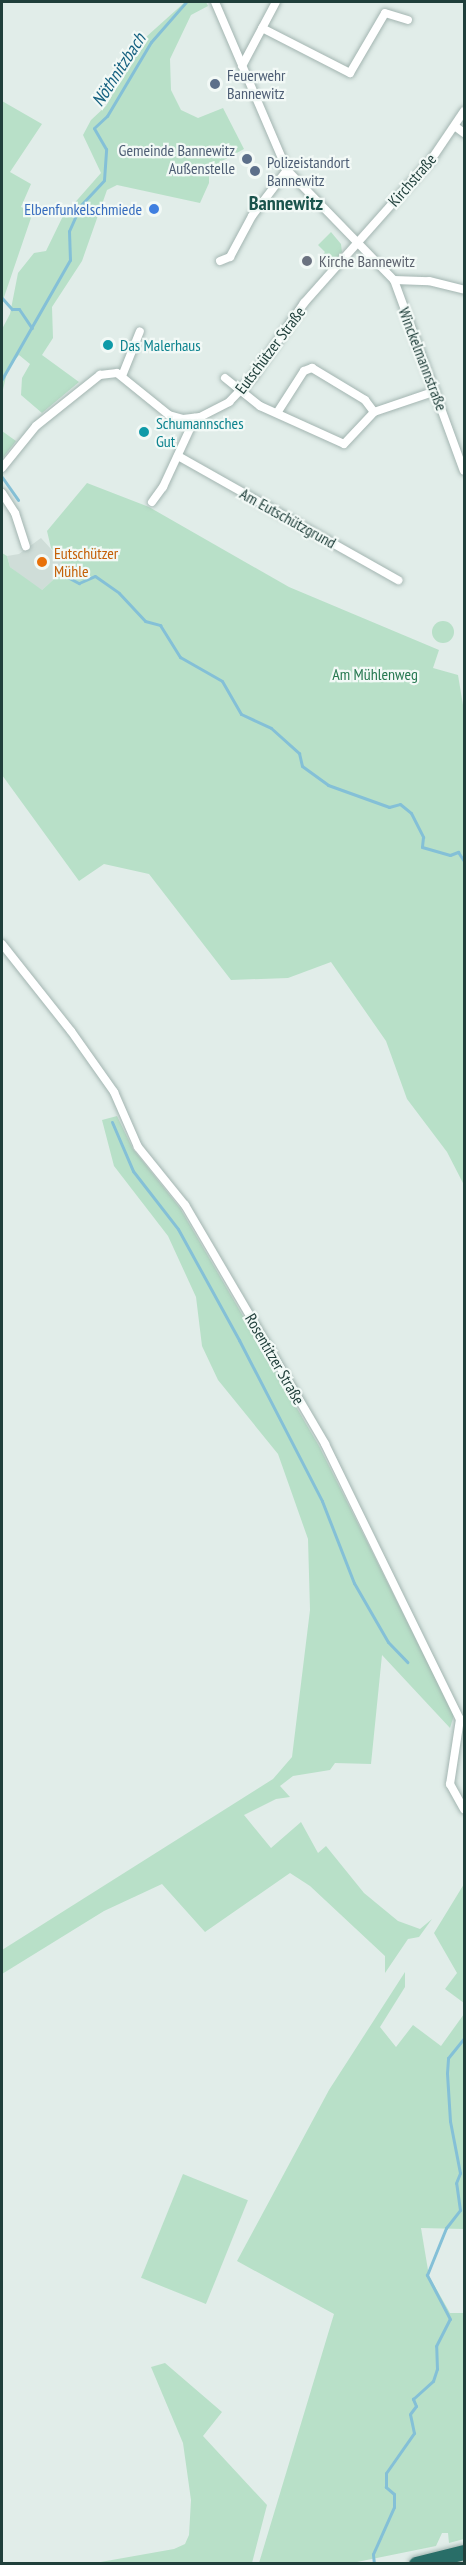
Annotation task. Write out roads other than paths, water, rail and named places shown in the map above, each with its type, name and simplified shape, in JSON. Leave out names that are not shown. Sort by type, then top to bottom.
[{"type":"highway","points":[[416,2564],[465,2552]]},
{"type":"street","points":[[215,2],[287,170],[357,245],[394,280],[429,281],[465,290]]},
{"type":"street","points":[[242,66],[276,2]]},
{"type":"street","points":[[262,28],[350,73],[385,13],[408,21]]},
{"type":"street","name":"Kirchstraße","points":[[357,245],[456,128],[465,111]]},
{"type":"street","points":[[456,128],[465,133]]},
{"type":"street","points":[[220,261],[230,257],[252,216],[287,170]]},
{"type":"street","name":"Eutschützer Straße","points":[[195,418],[218,410],[240,392],[304,303],[357,245]]},
{"type":"street","name":"Winckelmannstraße","points":[[394,280],[465,471]]},
{"type":"street","points":[[122,376],[140,331]]},
{"type":"street","points":[[277,413],[304,371],[312,368],[365,400],[374,412]]},
{"type":"street","points":[[2,468],[36,426],[95,377],[106,373],[122,376],[169,415],[195,418],[178,456],[152,502]]},
{"type":"street","points":[[225,378],[240,392],[277,413],[344,444],[374,412],[436,391]]},
{"type":"street","name":"Am Eutschützgrund","points":[[178,456],[398,580]]},
{"type":"street","points":[[2,493],[15,513],[26,546]]},
{"type":"street","name":"Rosentitzer Straße","points":[[2,944],[71,1031],[114,1092],[138,1147],[185,1205],[325,1444],[460,1719],[450,1784],[465,1809]]},
{"type":"waterway","name":"Nöthnitzbach","points":[[2,379],[70,260],[69,231],[80,206],[104,180],[106,149],[94,128],[107,116],[151,42],[186,2]]},
{"type":"waterway","points":[[2,298],[12,309],[19,309],[32,328]]},
{"type":"waterway","name":"Nöthnitzbach","points":[[2,477],[18,500]]},
{"type":"waterway","name":"Nöthnitzbach","points":[[56,571],[79,583],[95,576],[119,593],[145,621],[160,625],[180,657],[222,681],[241,714],[271,728],[299,753],[302,766],[328,785],[389,807],[400,804],[411,813],[423,837],[422,847],[450,855],[458,852],[464,861]]},
{"type":"waterway","points":[[112,1122],[133,1171],[178,1229],[239,1340],[322,1501],[354,1583],[388,1642],[407,1662]]},
{"type":"waterway","name":"Nöthnitzbach","points":[[374,2564],[373,2554],[394,2507],[394,2494],[386,2487],[386,2473],[414,2433],[410,2414],[416,2406],[413,2399],[433,2381],[437,2369],[436,2346],[450,2319],[427,2275],[446,2228],[460,2210],[456,2183],[460,2173],[450,2121],[447,2073],[448,2058],[464,2038]]},
{"type":"place","name":"Feuerwehr Bannewitz","points":[[215,84]]},
{"type":"place","name":"Gemeinde Bannewitz Außenstelle","points":[[247,159]]},
{"type":"place","name":"Polizeistandort Bannewitz","points":[[255,171]]},
{"type":"place","name":"Elbenfunkelschmiede","points":[[154,209]]},
{"type":"place","name":"Kirche Bannewitz","points":[[307,261]]},
{"type":"place","name":"Das Malerhaus","points":[[108,345]]},
{"type":"place","name":"Schumannsches Gut","points":[[144,432]]},
{"type":"place","name":"Eutschützer Mühle","points":[[42,562]]},
{"type":"district","name":"Bannewitz","points":[[286,203]]},
{"type":"park label","name":"Am Mühlenweg","points":[[375,674]]}]
